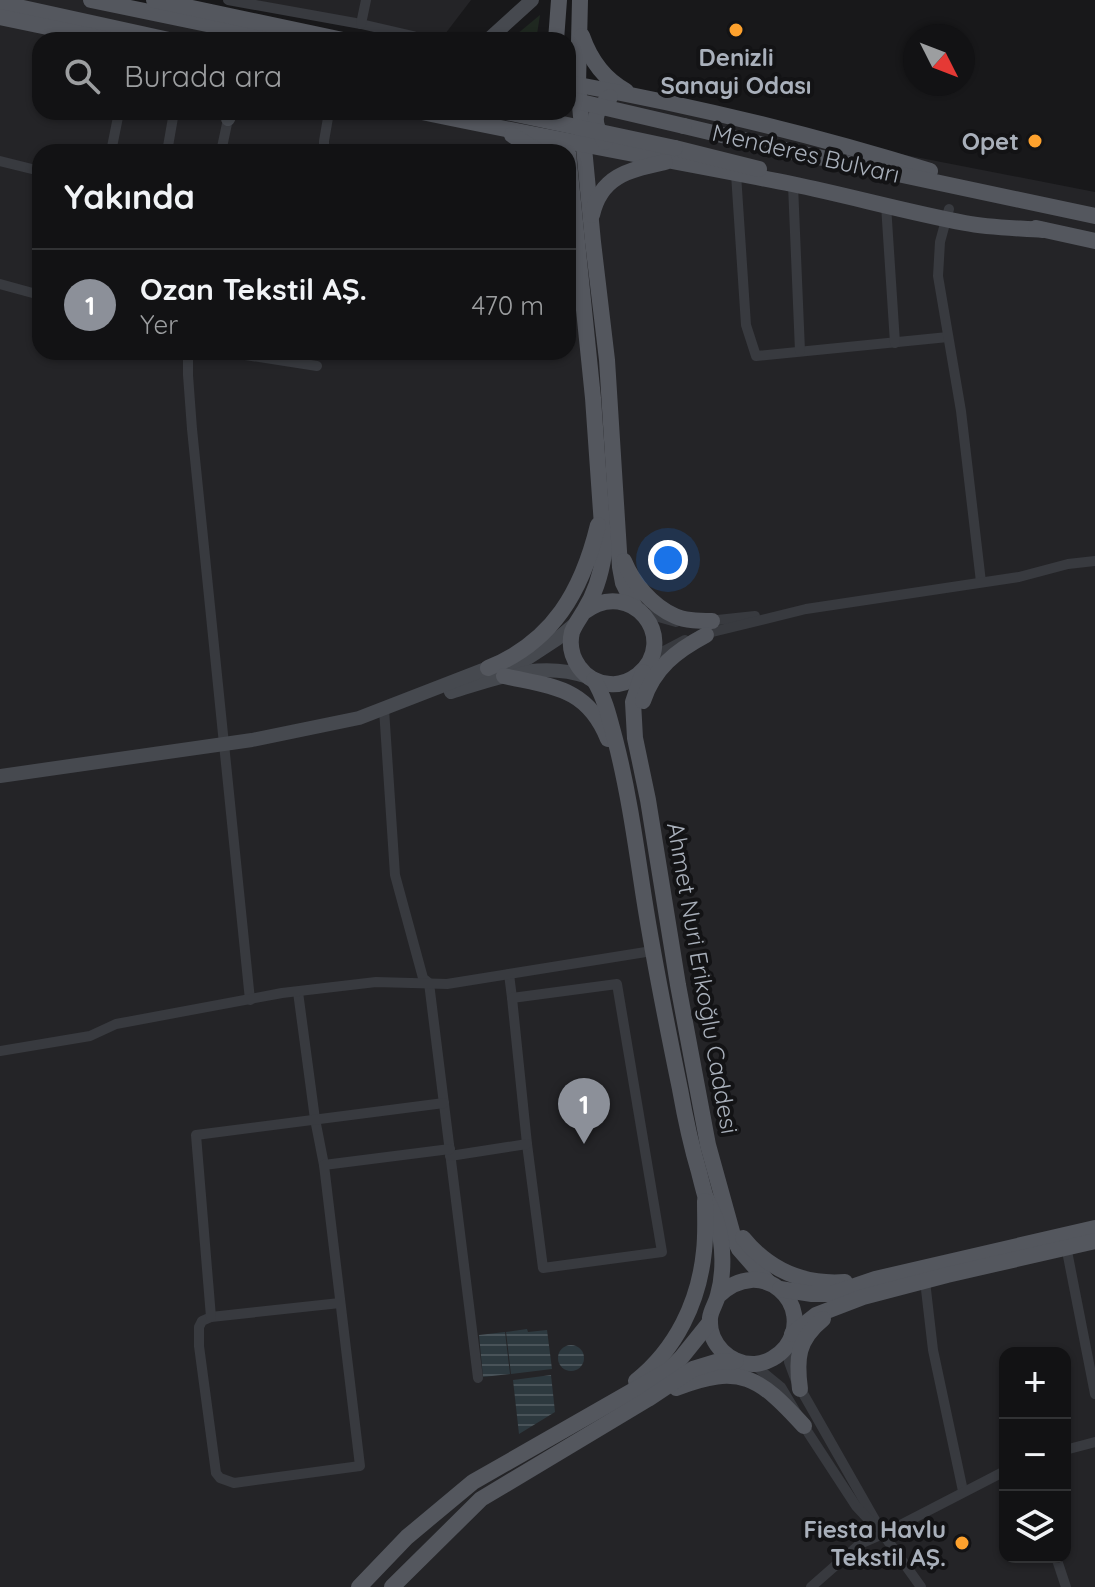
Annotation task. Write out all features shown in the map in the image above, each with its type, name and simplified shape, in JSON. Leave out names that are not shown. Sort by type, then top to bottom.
[{"type":"main road","points":[[91,0],[246,32]]},
{"type":"main road","points":[[154,0],[201,5],[311,32]]},
{"type":"main road","points":[[554,32],[559,0]]},
{"type":"main road","points":[[576,55],[580,0]]},
{"type":"main road","points":[[2,10],[113,32]]},
{"type":"main road","points":[[2,10],[81,32]]},
{"type":"main road","points":[[579,26],[596,65],[620,88],[635,96]]},
{"type":"main road","points":[[576,85],[736,117],[881,155],[930,171],[960,186]]},
{"type":"main road","points":[[616,150],[596,128],[595,117],[608,98],[617,94],[635,96]]},
{"type":"main road","name":"Menderes Bulvarı","points":[[576,101],[785,150],[1095,216]]},
{"type":"main road","points":[[461,120],[480,124],[495,120]]},
{"type":"main road","points":[[505,120],[531,144]]},
{"type":"main road","points":[[508,120],[564,144]]},
{"type":"main road","name":"Menderes Bulvarı","points":[[512,120],[783,174],[948,214]]},
{"type":"main road","points":[[563,120],[570,144]]},
{"type":"main road","points":[[571,144],[572,120]]},
{"type":"main road","points":[[576,147],[674,154],[736,174],[886,205],[948,214],[967,224],[1043,230],[1095,241]]},
{"type":"main road","points":[[592,220],[598,196],[616,177],[674,154]]},
{"type":"main road","points":[[576,164],[592,220],[607,360],[617,540],[623,583],[648,620],[654,642],[653,653],[646,666],[634,678],[621,684],[591,679],[580,669],[571,646],[572,634],[591,599],[604,554],[593,398],[576,246]]},
{"type":"main road","points":[[488,668],[526,647],[569,602],[582,577],[602,508]]},
{"type":"main road","points":[[617,540],[630,573],[656,604],[675,616],[709,628]]},
{"type":"main road","points":[[580,618],[591,607],[609,601],[627,603],[638,609]]},
{"type":"main road","points":[[635,738],[642,704],[655,675],[679,650],[709,628]]},
{"type":"main road","name":"Ahmet Nuri Erikoğlu Caddesi","points":[[646,666],[633,702],[635,738],[708,1145],[730,1228],[739,1249],[774,1286]]},
{"type":"main road","points":[[504,676],[557,687],[582,700],[605,731],[625,777]]},
{"type":"main road","name":"Ahmet Nuri Erikoğlu Caddesi","points":[[591,679],[607,707],[625,777],[652,951],[691,1146],[721,1242],[718,1296]]},
{"type":"main road","points":[[613,1401],[664,1354],[689,1311],[697,1291],[703,1259],[705,1196]]},
{"type":"main road","points":[[726,1209],[753,1250],[795,1277],[824,1283],[875,1279]]},
{"type":"main road","points":[[745,1362],[730,1358],[719,1349],[712,1337],[710,1322],[711,1309],[718,1296],[740,1280],[754,1279],[812,1294],[831,1294],[875,1279],[1095,1228]]},
{"type":"main road","points":[[790,1338],[816,1315],[843,1304],[925,1281],[1095,1241]]},
{"type":"main road","points":[[392,1587],[481,1499],[693,1369],[705,1364],[770,1360],[782,1352],[794,1327],[794,1313],[789,1300],[774,1286]]},
{"type":"main road","points":[[800,1389],[797,1366],[802,1344],[816,1325],[843,1304]]},
{"type":"main road","points":[[359,1587],[407,1537],[473,1482],[669,1370],[710,1322]]},
{"type":"main road","points":[[648,1399],[702,1378],[725,1376],[749,1379],[773,1394],[804,1426]]},
{"type":"street","points":[[361,24],[366,0]]},
{"type":"street","points":[[497,32],[532,0]]},
{"type":"street","points":[[233,1],[396,32]]},
{"type":"street","points":[[113,144],[117,120]]},
{"type":"street","points":[[168,144],[173,120]]},
{"type":"street","points":[[223,144],[228,120]]},
{"type":"street","points":[[324,144],[328,120]]},
{"type":"street","points":[[0,161],[32,169]]},
{"type":"street","points":[[736,174],[746,325],[756,356],[948,337]]},
{"type":"street","points":[[793,185],[800,351]]},
{"type":"street","points":[[886,205],[895,343]]},
{"type":"street","points":[[948,214],[940,242],[938,276],[961,411],[981,582]]},
{"type":"street","points":[[0,284],[32,293]]},
{"type":"street","points":[[188,360],[192,429],[250,1000]]},
{"type":"street","points":[[278,360],[317,366]]},
{"type":"street","points":[[646,666],[656,656],[709,628],[806,609],[1019,577],[1068,564],[1095,561]]},
{"type":"street","points":[[638,609],[709,628]]},
{"type":"street","points":[[0,776],[224,744],[359,718],[488,668],[528,658],[557,639],[580,618]]},
{"type":"street","points":[[384,709],[504,676],[549,669],[570,671],[591,679]]},
{"type":"street","points":[[384,709],[395,875],[423,978],[429,983],[478,1378]]},
{"type":"street","points":[[0,1051],[90,1036],[116,1024],[298,992],[376,982],[447,984],[652,951]]},
{"type":"street","points":[[509,974],[543,1268],[662,1252],[617,984],[512,998]]},
{"type":"street","points":[[298,992],[324,1165],[360,1466],[234,1483],[220,1478],[216,1473],[199,1346],[202,1321],[211,1317],[340,1303]]},
{"type":"street","points":[[211,1317],[196,1135],[444,1103]]},
{"type":"street","points":[[324,1165],[527,1144]]},
{"type":"street","points":[[1066,1246],[1090,1346],[1095,1394]]},
{"type":"street","points":[[925,1281],[933,1350],[963,1491]]},
{"type":"street","points":[[790,1338],[790,1368],[800,1389],[883,1534],[921,1587]]},
{"type":"street","points":[[745,1362],[781,1387],[856,1506],[883,1534]]},
{"type":"street","points":[[1071,1448],[1095,1442]]},
{"type":"street","points":[[811,1587],[860,1544],[999,1474]]},
{"type":"street","points":[[1058,1563],[1066,1587]]},
{"type":"shaded area","points":[[0,0],[115,0],[277,32],[32,32],[32,120],[576,120],[576,91],[1095,192],[1095,1587],[0,1587]]},
{"type":"shaded area","points":[[255,0],[471,0],[447,32],[412,32]]},
{"type":"shaded area","points":[[527,1329],[528,1332],[547,1330],[552,1369],[511,1374],[506,1332]]},
{"type":"shaded area","points":[[505,1332],[510,1374],[483,1377],[479,1335]]},
{"type":"shaded area","points":[[571,1345],[580,1349],[584,1358],[580,1367],[571,1371],[562,1367],[558,1358],[562,1349]]},
{"type":"shaded area","points":[[551,1375],[555,1412],[519,1434],[513,1380]]},
{"type":"green space","points":[[540,15],[537,32],[520,32]]},
{"type":"place","name":"Denizli Sanayi Odası","points":[[736,30]]},
{"type":"place","name":"Opet","points":[[1035,141]]},
{"type":"place","name":"Ozan Tekstil AŞ.","points":[[584,1144]]},
{"type":"place","name":"Fiesta Havlu Tekstil AŞ.","points":[[962,1543]]}]
